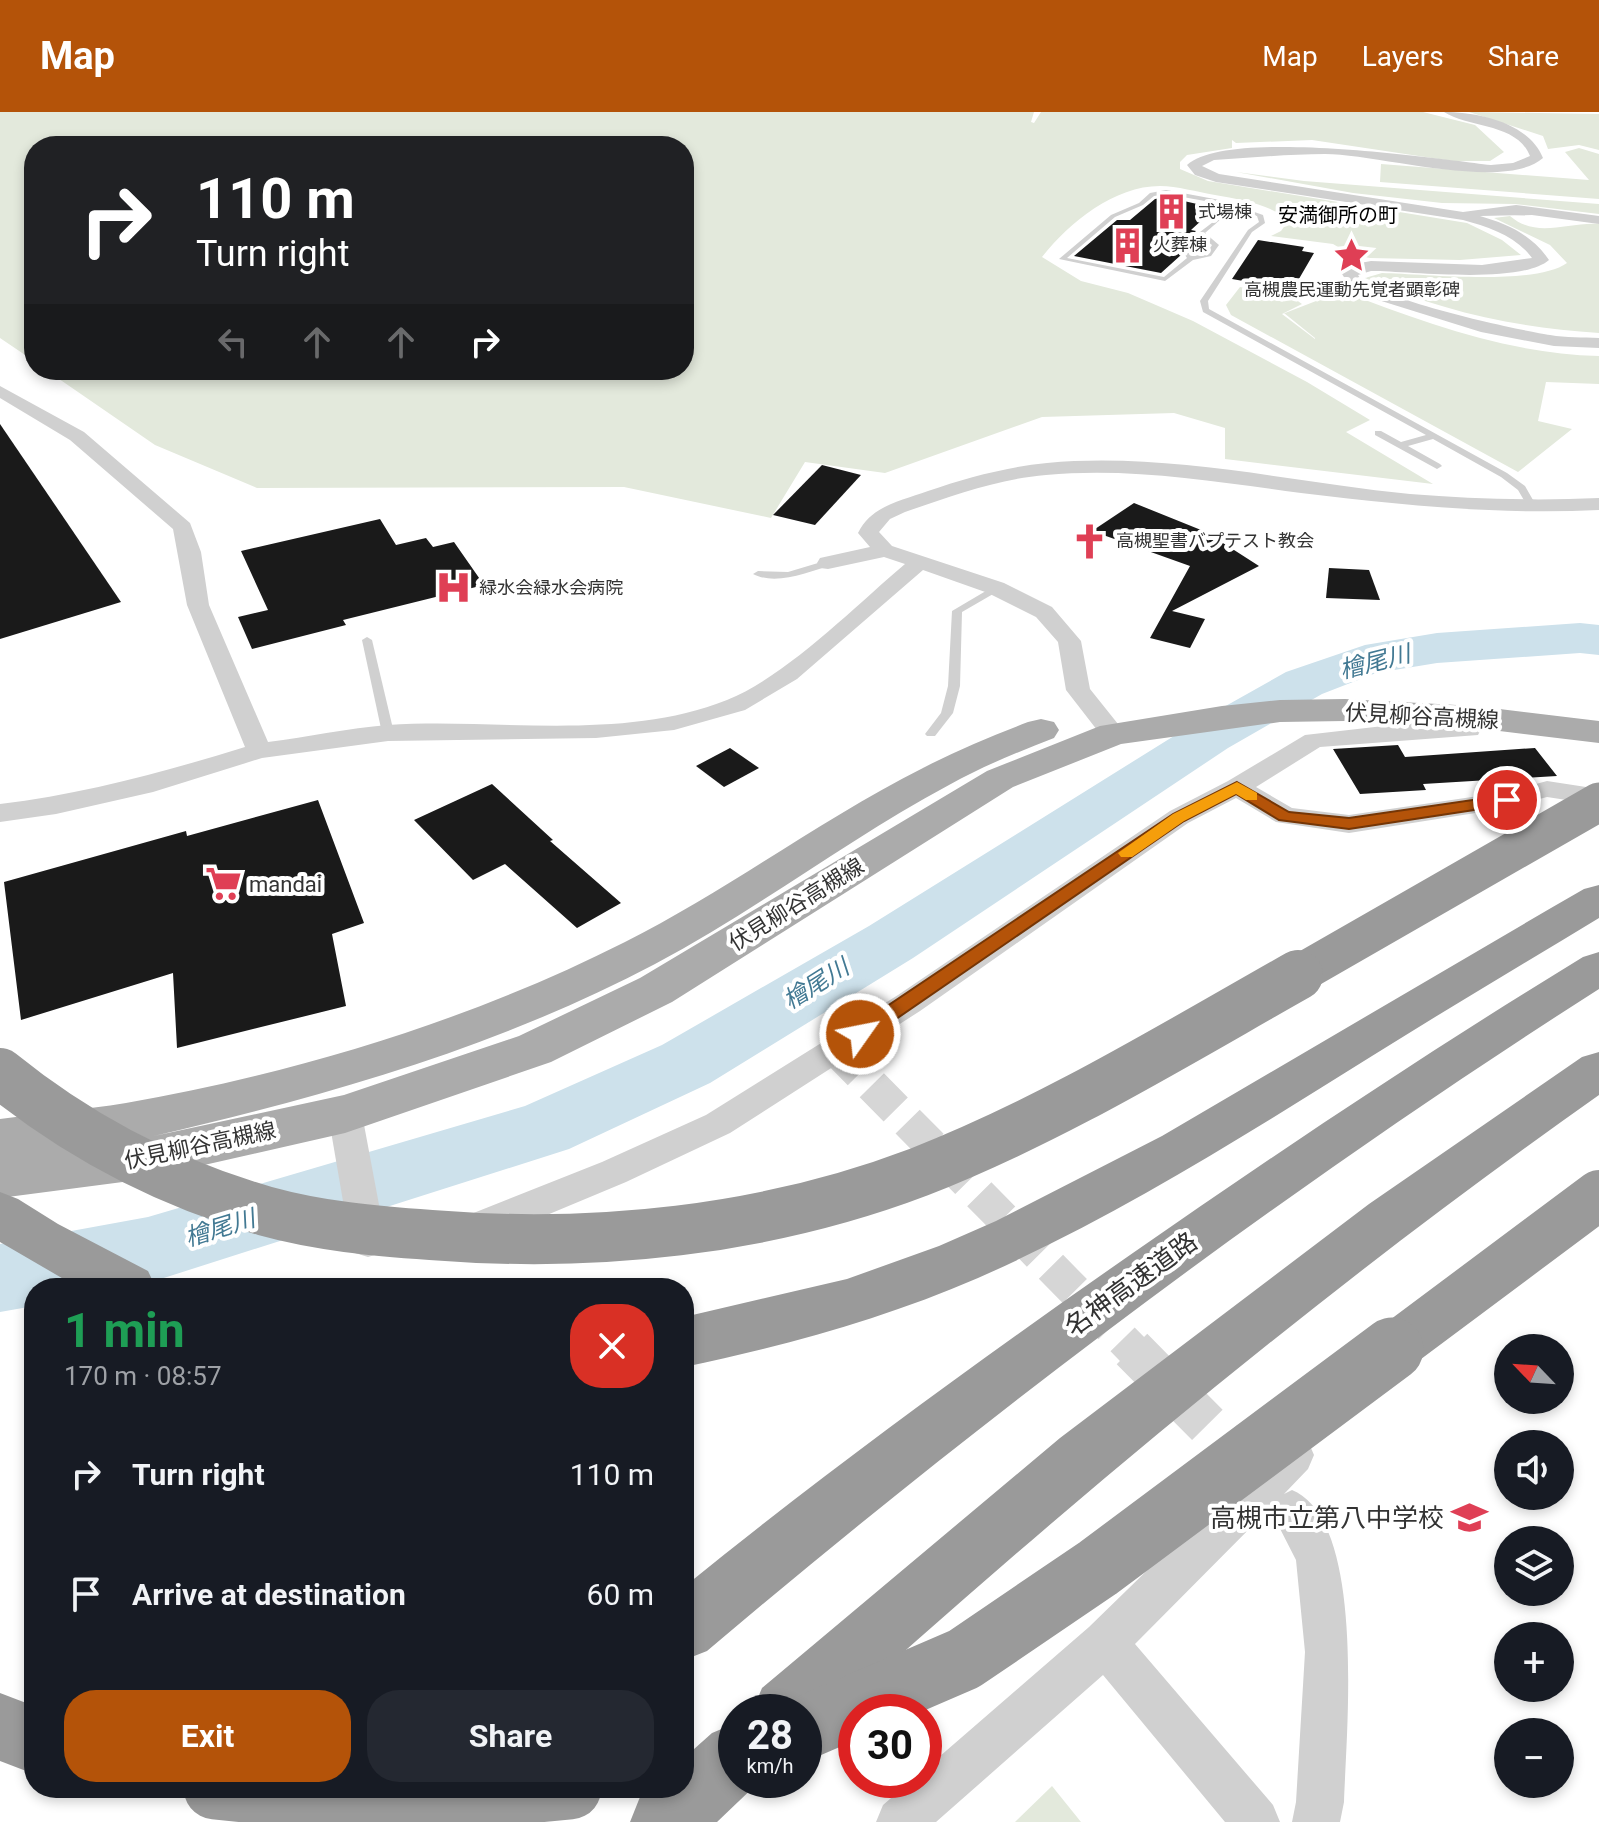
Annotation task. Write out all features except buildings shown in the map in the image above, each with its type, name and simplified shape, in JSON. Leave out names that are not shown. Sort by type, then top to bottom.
[{"type":"highway","points":[[0,1073],[60,1120],[145,1166],[236,1202],[337,1227],[462,1239],[575,1239],[684,1229],[800,1209],[901,1177],[1008,1135],[1128,1073],[1599,799]]},
{"type":"highway","points":[[694,1340],[792,1319],[901,1285],[1095,1196],[1243,1113],[1599,899]]},
{"type":"highway","name":"名神高速道路","points":[[694,1620],[787,1542],[1067,1330],[1298,1165],[1514,1020],[1599,968]]},
{"type":"highway","points":[[806,1694],[1146,1402],[1382,1223],[1599,1070]]},
{"type":"highway","points":[[822,1720],[964,1659],[1098,1568],[1599,1198]]},
{"type":"highway","points":[[0,1214],[39,1240],[110,1278]]},
{"type":"highway","points":[[0,1727],[24,1736]]},
{"type":"highway","points":[[694,1757],[718,1751]]},
{"type":"highway","points":[[694,1795],[718,1773]]},
{"type":"highway","points":[[316,1798],[386,1805],[462,1798]]},
{"type":"highway","points":[[454,1822],[482,1798]]},
{"type":"highway","points":[[665,1822],[691,1798]]},
{"type":"main road","name":"伏見柳谷高槻線","points":[[0,1177],[138,1160],[346,1124],[535,1049],[656,990],[784,914],[888,845],[1104,723],[1204,694],[1347,687],[1441,690],[1599,709]]},
{"type":"main road","name":"伏見柳谷高槻線","points":[[0,1139],[141,1119],[341,1071],[427,1045],[531,1005],[642,952],[864,817],[958,765],[1036,732],[1104,723],[1163,724],[1280,711],[1475,717],[1599,732]]},
{"type":"street","points":[[1450,112],[1494,123],[1534,149],[1537,158],[1515,167],[1491,169],[1327,150],[1211,156],[1194,165],[1200,172],[1225,180],[1464,216],[1489,223],[1528,244],[1541,260],[1518,267],[1496,268],[1371,266],[1354,270],[1350,280],[1381,296],[1487,329],[1554,341],[1599,343]]},
{"type":"street","points":[[1464,216],[1486,209],[1519,208],[1599,220]]},
{"type":"street","points":[[0,391],[77,436],[183,527],[198,605],[259,751]]},
{"type":"street","points":[[1104,723],[1078,690],[1069,641],[1044,612],[996,588],[885,550],[868,533],[871,523],[881,515],[997,476],[1060,468],[1107,467],[1468,504],[1532,507],[1599,504]]},
{"type":"street","points":[[828,563],[885,550]]},
{"type":"street","points":[[0,813],[56,806],[153,784],[259,751],[388,733],[596,731],[665,725],[736,705],[789,674],[919,563]]},
{"type":"street","points":[[346,1124],[368,1245],[385,1255],[499,1221],[718,1124],[909,1003],[1179,817],[1237,787],[1314,740],[1469,730],[1475,717]]},
{"type":"street","points":[[1237,787],[1285,816],[1349,824],[1507,800],[1547,789],[1599,799]]},
{"type":"street","points":[[900,1822],[1105,1643],[1331,1418],[1476,1289],[1599,1198]]},
{"type":"street","points":[[1292,1511],[1317,1556],[1327,1652],[1320,1802],[1316,1822]]},
{"type":"street","points":[[1105,1643],[1256,1822]]},
{"type":"lane","points":[[1200,233],[1216,245],[1209,255],[1191,258],[1165,279],[1062,259],[1113,216],[1141,204],[1152,194],[1166,192],[1218,201],[1256,213],[1262,217],[1262,223],[1250,231],[1204,301],[1206,310],[1504,475],[1522,488],[1532,507]]},
{"type":"lane","points":[[1190,242],[1221,214],[1236,209]]},
{"type":"lane","points":[[1183,250],[1191,258]]},
{"type":"lane","points":[[1378,433],[1437,466]]},
{"type":"lane","points":[[1400,445],[1434,436]]},
{"type":"lane","points":[[758,574],[789,575],[828,563]]},
{"type":"lane","points":[[931,734],[947,713],[954,686],[957,611],[996,588]]},
{"type":"lane","points":[[367,640],[388,733]]},
{"type":"shaded area","points":[[0,112],[1034,112],[1031,122],[1034,123],[1041,112],[1423,112],[1475,125],[1504,152],[1490,161],[1452,161],[1312,140],[1236,143],[1232,140],[1232,148],[1187,155],[1180,162],[1180,169],[1208,181],[1467,223],[1502,240],[1521,255],[1460,260],[1370,258],[1350,254],[1333,244],[1271,236],[1286,224],[1284,217],[1260,205],[1160,186],[1126,192],[1094,209],[1065,232],[1042,257],[1081,281],[1128,293],[1193,321],[1307,382],[1370,420],[1346,432],[1433,484],[1225,459],[1225,428],[1174,413],[1042,417],[885,473],[805,462],[771,518],[624,487],[257,488],[155,445],[61,380],[694,380],[694,136],[24,136],[24,354],[0,338]]},
{"type":"shaded area","points":[[1469,112],[1599,114],[1599,150],[1579,145],[1548,149],[1543,136]]},
{"type":"shaded area","points":[[1579,148],[1599,154],[1599,199],[1380,182],[1381,164],[1589,180],[1565,152]]},
{"type":"shaded area","points":[[1236,172],[1304,181],[1599,204],[1599,214],[1515,204],[1442,203],[1353,193]]},
{"type":"shaded area","points":[[1510,216],[1520,223],[1541,228],[1599,224],[1599,333],[1538,327],[1479,316],[1422,300],[1365,278],[1382,273],[1506,277],[1552,270],[1567,263],[1550,245],[1494,218]]},
{"type":"shaded area","points":[[1240,287],[1272,293],[1285,292],[1302,304],[1284,313],[1342,291],[1468,335],[1533,350],[1599,356],[1599,384],[1546,382],[1538,421],[1572,429],[1518,472],[1231,315],[1226,305]],"holes":[[[1282,314],[1315,338],[1315,339]]]},
{"type":"shaded area","points":[[1052,1786],[1081,1822],[1015,1822]]},
{"type":"waterway","name":"檜尾川","points":[[0,1278],[148,1250],[544,1129],[686,1064],[891,942],[1209,737],[1304,683],[1365,660],[1437,648],[1580,638],[1599,640]]},
{"type":"tunnel","points":[[836,1049],[1134,1351]]},
{"type":"tunnel","points":[[1132,1349],[1248,1466]]},
{"type":"slow traffic","points":[[1127,853],[1179,817],[1237,787],[1252,796]]},
{"type":"place","name":"式場棟","points":[[1172,212]]},
{"type":"place","name":"火葬棟","points":[[1127,245]]},
{"type":"place","name":"高槻農民運動先覚者顕彰碑","points":[[1352,256]]},
{"type":"place","name":"高槻聖書バプテスト教会","points":[[1090,541]]},
{"type":"place","name":"緑水会緑水会病院","points":[[453,588]]},
{"type":"place","name":"mandai","points":[[223,884]]},
{"type":"place","name":"高槻市立第八中学校","points":[[1470,1518]]},
{"type":"district","name":"安満御所の町","points":[[1338,215]]},
{"type":"route","points":[[860,1034],[1179,817],[1237,787],[1285,816],[1349,824],[1507,800]]}]
